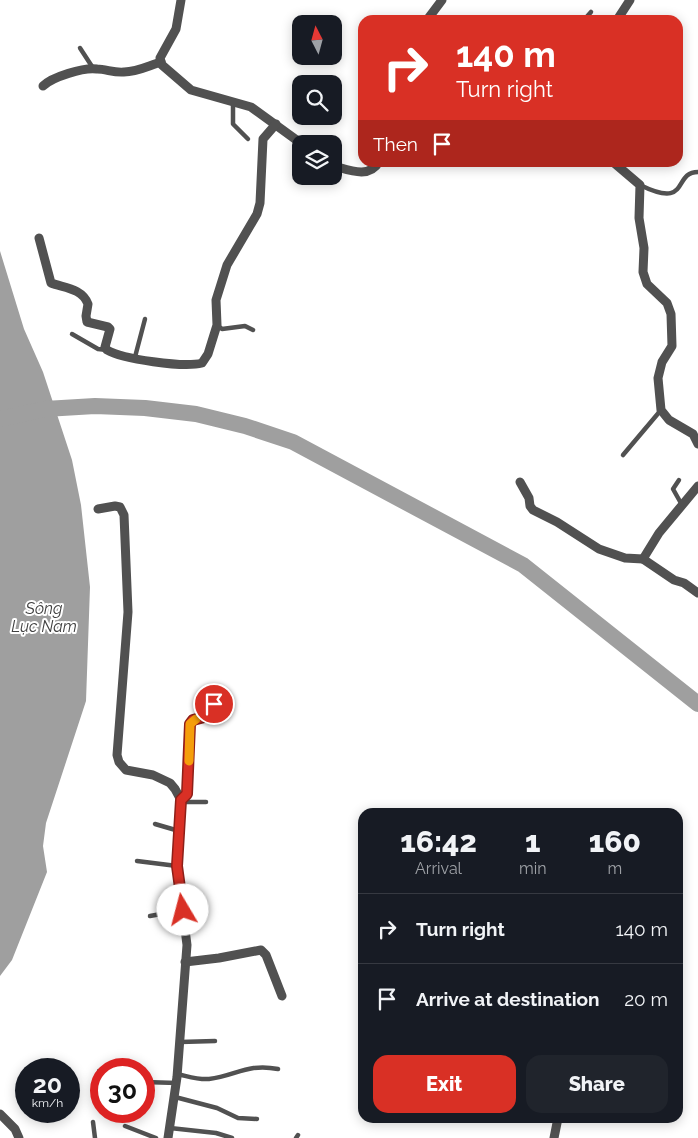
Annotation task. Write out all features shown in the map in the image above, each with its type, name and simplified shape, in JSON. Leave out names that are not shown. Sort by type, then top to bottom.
[{"type":"street","points":[[181,0],[177,24],[161,55],[160,62],[192,90],[251,108],[292,136]]},
{"type":"street","points":[[431,15],[442,0]]},
{"type":"street","points":[[620,15],[630,0]]},
{"type":"street","points":[[43,86],[47,81],[93,68],[116,72],[133,72],[160,62]]},
{"type":"street","points":[[39,238],[51,283],[74,289],[88,304],[86,316],[88,322],[110,329],[106,350],[135,358],[179,365],[202,363],[208,354],[217,325],[216,300],[227,265],[254,222],[259,209],[263,139],[276,124]]},
{"type":"street","points":[[342,168],[365,173],[375,167]]},
{"type":"street","points":[[619,167],[640,186],[639,218],[644,248],[643,272],[647,284],[668,303],[671,314],[672,346],[662,362],[658,378],[661,410],[669,420],[693,434],[698,444]]},
{"type":"street","points":[[520,482],[533,510],[557,522],[599,549],[625,558],[643,559],[674,580],[698,593]]},
{"type":"street","points":[[643,559],[659,533],[698,486]]},
{"type":"street","points":[[98,509],[120,507],[124,514],[128,612],[120,692],[117,756],[119,762],[126,770],[162,779],[175,789],[181,801],[177,866],[186,935],[185,962],[177,1078],[168,1138]]},
{"type":"street","points":[[185,962],[261,950],[266,955],[282,996]]},
{"type":"street","points":[[0,1114],[15,1129],[19,1138]]},
{"type":"street","points":[[554,1138],[557,1123]]},
{"type":"lane","points":[[80,48],[93,68]]},
{"type":"lane","points":[[233,101],[233,124],[248,139]]},
{"type":"lane","points":[[640,186],[663,194],[674,193],[678,190],[686,175],[691,172],[698,172]]},
{"type":"lane","points":[[135,358],[145,319]]},
{"type":"lane","points":[[217,325],[222,329],[244,326],[253,330]]},
{"type":"lane","points":[[72,334],[98,349],[106,350]]},
{"type":"lane","points":[[623,455],[661,410]]},
{"type":"lane","points":[[679,480],[673,490],[682,505]]},
{"type":"lane","points":[[181,801],[187,794],[190,724],[193,720],[209,714],[218,690]]},
{"type":"lane","points":[[181,801],[206,802]]},
{"type":"lane","points":[[155,824],[179,832]]},
{"type":"lane","points":[[137,862],[177,866]]},
{"type":"lane","points":[[150,916],[183,910]]},
{"type":"lane","points":[[180,1042],[214,1041]]},
{"type":"lane","points":[[155,1081],[177,1078],[207,1079],[252,1068],[268,1067],[278,1069]]},
{"type":"lane","points":[[175,1096],[218,1108],[238,1118],[256,1119]]},
{"type":"lane","points":[[93,1123],[95,1138]]},
{"type":"lane","points":[[126,1126],[156,1138]]},
{"type":"lane","points":[[170,1128],[216,1132],[232,1138]]},
{"type":"water","name":"Sông Lục Nam","points":[[0,251],[24,329],[43,372],[72,460],[81,505],[90,587],[86,701],[46,823],[43,846],[47,872],[12,960],[0,976]]},
{"type":"waterway","points":[[0,419],[45,409],[95,406],[145,408],[196,414],[245,426],[293,442],[523,565],[698,704]]},
{"type":"slow traffic","points":[[189,761],[190,724],[191,721],[196,719]]},
{"type":"route","points":[[183,910],[177,860],[181,800],[186,797],[189,776],[190,724],[193,720],[208,716],[214,704]]}]
